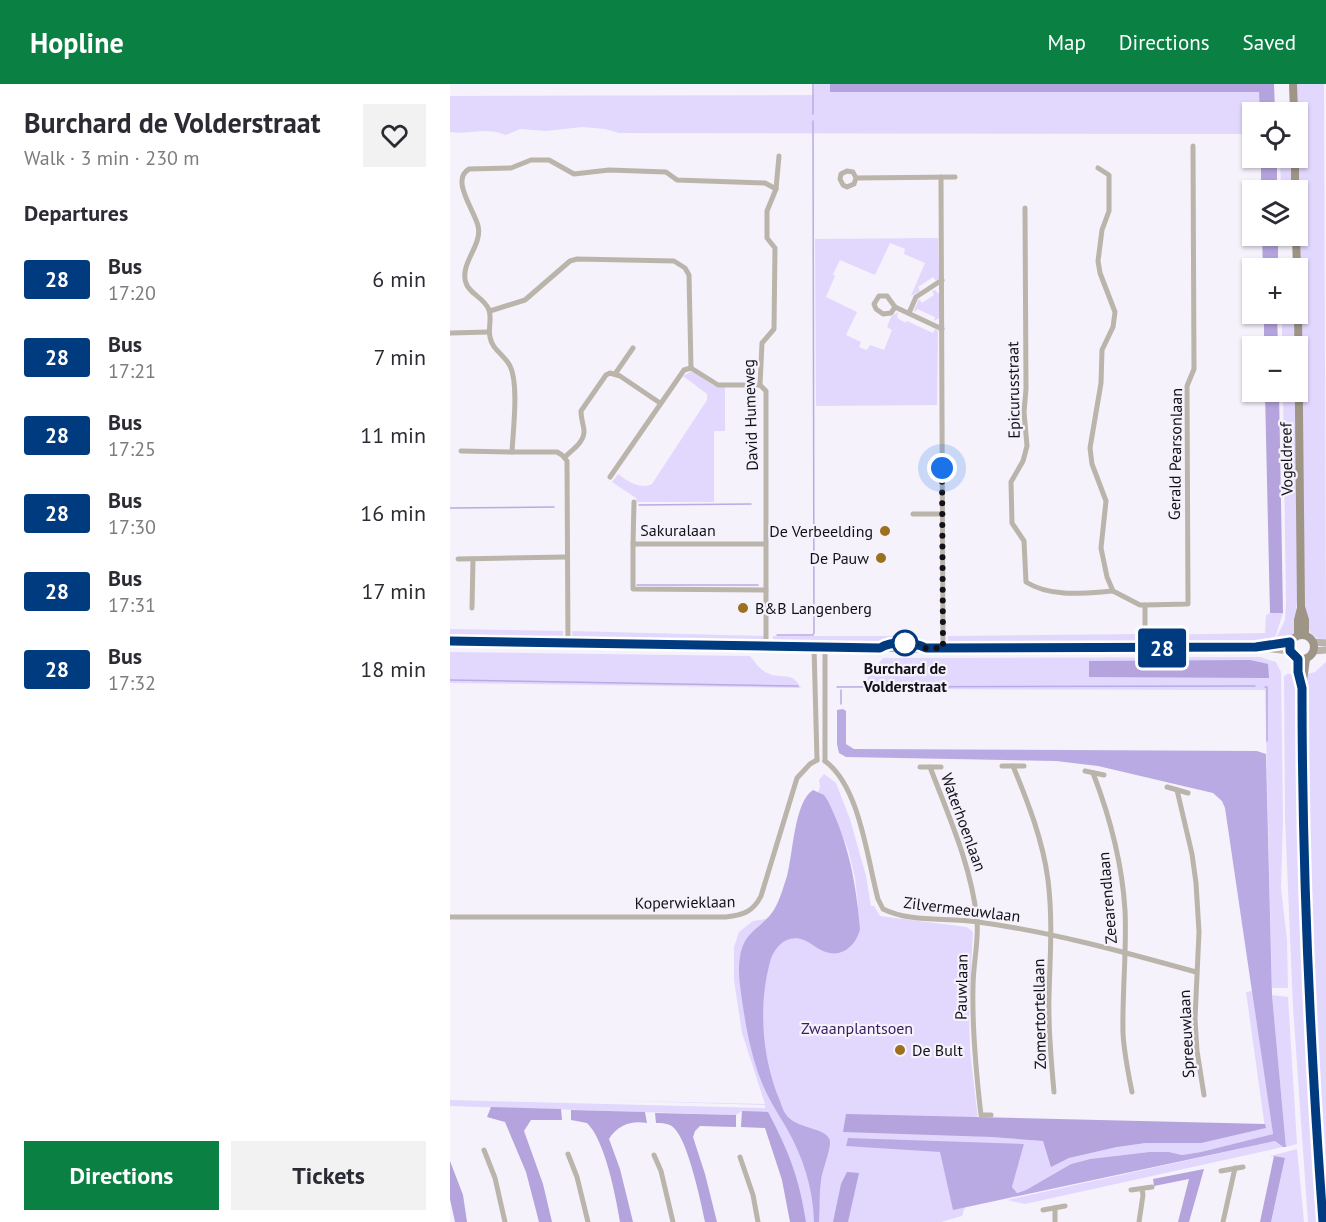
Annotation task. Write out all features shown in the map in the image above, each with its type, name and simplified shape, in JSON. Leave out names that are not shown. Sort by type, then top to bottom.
[{"type":"main road","points":[[1293,84],[1294,102]]},
{"type":"main road","name":"Vogeldreef","points":[[1298,324],[1302,607],[1305,620],[1301,635]]},
{"type":"main road","points":[[1302,659],[1290,651],[1290,642],[1301,635],[1314,646],[1302,659],[1302,688],[1306,899],[1314,1097],[1323,1222]]},
{"type":"street","name":"Gerald Pearsonlaan","points":[[1145,605],[1188,604],[1187,386],[1194,369],[1193,146]]},
{"type":"street","name":"David Humeweg","points":[[766,647],[766,391],[760,385],[762,343],[774,329],[775,248],[767,238],[767,211],[776,189],[779,156]]},
{"type":"street","points":[[512,452],[514,376],[509,363],[494,348],[490,339],[490,311],[482,298],[466,283],[465,273],[479,226],[462,192],[461,178],[464,172],[469,169],[511,168],[531,160],[549,160],[574,174],[609,170],[666,172],[677,180],[765,183],[776,189]]},
{"type":"street","points":[[1098,168],[1109,174],[1110,189],[1109,212],[1102,230],[1098,261],[1100,273],[1115,312],[1113,327],[1101,350],[1101,383],[1090,448],[1092,464],[1106,501],[1101,548],[1107,577],[1113,591],[1140,605],[1145,605],[1145,648]]},
{"type":"street","points":[[941,177],[943,648]]},
{"type":"street","points":[[856,178],[955,177]]},
{"type":"street","name":"Epicurusstraat","points":[[1025,208],[1026,389],[1024,412],[1027,446],[1023,461],[1011,482],[1012,523],[1024,541],[1026,582],[1060,592],[1113,591]]},
{"type":"street","points":[[490,311],[525,300],[570,261],[577,259],[674,261],[685,268],[689,275],[691,368]]},
{"type":"street","points":[[909,313],[916,297],[942,280]]},
{"type":"street","points":[[896,307],[942,329]]},
{"type":"street","points":[[451,333],[489,332]]},
{"type":"street","points":[[615,374],[633,348]]},
{"type":"street","points":[[610,477],[684,370],[691,368],[718,385],[760,385]]},
{"type":"street","points":[[565,457],[582,440],[584,432],[580,418],[581,411],[602,378],[610,373],[660,403]]},
{"type":"street","points":[[461,451],[557,452],[565,457],[567,464],[568,644]]},
{"type":"street","name":"Sakuralaan","points":[[634,502],[633,544],[765,544]]},
{"type":"street","points":[[913,514],[943,514]]},
{"type":"street","points":[[633,544],[633,589],[766,590]]},
{"type":"street","points":[[458,559],[566,557]]},
{"type":"street","points":[[472,608],[473,559]]},
{"type":"street","points":[[450,641],[902,649],[1256,647],[1290,651]]},
{"type":"street","points":[[1256,647],[1290,642]]},
{"type":"street","points":[[1314,646],[1326,643]]},
{"type":"street","points":[[1314,646],[1326,650]]},
{"type":"street","points":[[814,647],[817,760],[825,761],[825,647]]},
{"type":"street","name":"Koperwieklaan","points":[[450,917],[726,917],[742,915],[757,905],[761,896],[797,778],[817,760]]},
{"type":"street","name":"Zilvermeeuwlaan","points":[[825,761],[838,772],[846,787],[862,832],[878,899],[883,909],[901,915],[977,922],[1052,936],[1125,952],[1197,972]]},
{"type":"street","points":[[1002,766],[1024,766]]},
{"type":"street","name":"Zomertortellaan","points":[[1013,766],[1029,809],[1048,879],[1052,936],[1049,1029],[1054,1092]]},
{"type":"street","name":"Waterhoenlaan","points":[[920,767],[941,767]]},
{"type":"street","name":"Waterhoenlaan","points":[[930,767],[962,848],[971,883],[977,922]]},
{"type":"street","points":[[1085,771],[1104,775]]},
{"type":"street","name":"Zeearendlaan","points":[[1093,773],[1117,848],[1125,912],[1123,1035],[1132,1092]]},
{"type":"street","points":[[1167,787],[1188,793]]},
{"type":"street","name":"Spreeuwlaan","points":[[1177,790],[1192,854],[1196,883],[1199,932],[1195,1019],[1204,1095]]},
{"type":"street","name":"Pauwlaan","points":[[977,922],[973,986],[975,1066],[981,1115],[991,1115]]},
{"type":"street","points":[[484,1150],[495,1178],[505,1222]]},
{"type":"street","points":[[568,1154],[578,1177],[588,1222]]},
{"type":"street","points":[[654,1155],[661,1171],[673,1222]]},
{"type":"street","points":[[740,1157],[753,1195],[758,1222]]},
{"type":"street","points":[[1221,1171],[1243,1167]]},
{"type":"street","points":[[1223,1222],[1235,1168]]},
{"type":"street","points":[[1131,1190],[1152,1187]]},
{"type":"street","points":[[1139,1222],[1142,1189]]},
{"type":"street","points":[[1043,1210],[1065,1206]]},
{"type":"street","points":[[1055,1208],[1055,1222]]},
{"type":"green space","points":[[814,84],[830,84],[830,92],[1260,92],[1260,102],[1242,102],[1242,134],[619,133],[582,127],[546,131],[520,129],[506,135],[491,131],[450,132],[450,96],[814,95]]},
{"type":"green space","points":[[1296,84],[1324,84],[1326,641],[1311,633],[1305,612],[1301,402],[1308,402],[1308,336],[1300,336],[1300,324],[1308,324],[1308,258],[1299,258],[1299,246],[1308,246],[1308,180],[1298,180],[1297,168],[1308,168],[1308,102],[1296,102]]},
{"type":"green space","points":[[1280,168],[1292,168],[1292,180],[1281,180]]},
{"type":"green space","points":[[938,238],[939,278],[936,281],[933,277],[918,287],[920,291],[911,296],[925,263],[904,254],[905,249],[890,243],[875,275],[840,260],[826,297],[857,312],[846,335],[861,342],[859,347],[867,350],[870,345],[884,350],[892,330],[887,327],[891,317],[898,312],[897,318],[906,323],[907,321],[933,333],[935,329],[938,331],[937,405],[816,406],[815,239]]},
{"type":"green space","points":[[935,290],[939,294],[939,318],[934,321],[935,317],[917,309],[915,312],[914,310],[919,299],[922,303],[934,295],[932,291]]},
{"type":"green space","points":[[1282,324],[1294,324],[1295,336],[1282,336]]},
{"type":"green space","points":[[692,371],[714,386],[725,387],[725,431],[714,431],[714,502],[637,502],[636,498],[612,482],[618,474],[638,485],[652,484],[707,400],[707,394],[683,376]]},
{"type":"green space","points":[[1283,402],[1296,402],[1297,601],[1294,632],[1287,639],[1277,641],[1285,620]]},
{"type":"green space","points":[[1283,613],[1274,641],[1245,644],[1152,646],[1148,641],[1148,635],[1265,633],[1266,615]]},
{"type":"green space","points":[[450,629],[563,631],[563,641],[450,638]]},
{"type":"green space","points":[[572,631],[764,636],[764,644],[572,641]]},
{"type":"green space","points":[[1142,634],[1143,641],[1139,645],[948,645],[948,636]]},
{"type":"green space","points":[[773,636],[899,636],[899,641],[886,641],[872,645],[773,644]]},
{"type":"green space","points":[[450,652],[750,656],[764,672],[790,677],[798,682],[801,688],[450,683]]},
{"type":"green space","points":[[1260,657],[1276,662],[1281,672],[1283,819],[1281,888],[1287,940],[1288,988],[1272,988],[1265,690],[864,689],[868,677],[883,658]]},
{"type":"green space","points":[[1326,662],[1326,1206],[1310,921],[1305,698],[1307,674],[1315,672]]},
{"type":"green space","points":[[1296,674],[1298,696],[1304,962],[1318,1222],[1308,1222],[1293,1007],[1285,818],[1284,676]]},
{"type":"green space","name":"Zwaanplantsoen","points":[[824,774],[836,783],[850,819],[866,876],[871,906],[874,906],[880,916],[967,927],[973,932],[969,1006],[970,1051],[980,1136],[1043,1141],[1052,1166],[1069,1158],[1117,1147],[1146,1143],[1190,1142],[1265,1128],[1246,992],[1252,991],[1273,1134],[1182,1155],[1169,1152],[1149,1152],[1090,1159],[1071,1164],[1026,1190],[1016,1193],[1012,1187],[1024,1144],[981,1144],[982,1151],[962,1216],[941,1222],[798,1222],[766,1116],[742,1111],[736,1115],[450,1106],[450,1100],[765,1108],[765,1105],[599,1100],[765,1104],[742,1033],[734,980],[734,947],[739,932],[753,921],[858,906],[855,878],[848,849],[828,801],[818,792],[819,780]]},
{"type":"green space","points":[[1272,995],[1288,997],[1297,1144],[1286,1147]]},
{"type":"green space","points":[[1275,1141],[1283,1147],[1025,1204],[1007,1200]]},
{"type":"green space","points":[[1297,1149],[1304,1222],[1271,1222],[1285,1159],[1270,1156]]},
{"type":"shaded area","points":[[830,84],[1274,84],[1275,102],[1260,102],[1259,92],[830,92]]},
{"type":"shaded area","points":[[1261,168],[1277,168],[1277,180],[1261,180]]},
{"type":"shaded area","points":[[1262,246],[1278,246],[1278,258],[1263,258]]},
{"type":"shaded area","points":[[1264,324],[1277,324],[1278,336],[1264,336]]},
{"type":"shaded area","points":[[1265,402],[1279,402],[1283,613],[1270,613]]},
{"type":"shaded area","points":[[1250,660],[1268,664],[1269,678],[1089,677],[1089,661]]},
{"type":"shaded area","points":[[837,710],[846,711],[846,744],[854,749],[1257,751],[1266,754],[1272,995],[1286,1147],[1275,1141],[953,1210],[940,1152],[846,1146],[848,1138],[1024,1144],[1012,1187],[1017,1193],[1071,1164],[1090,1159],[1149,1152],[1169,1152],[1182,1155],[1273,1134],[1225,808],[1222,801],[1213,793],[1098,766],[1056,761],[846,757],[839,753],[837,744]]},
{"type":"shaded area","points":[[813,790],[824,795],[828,801],[841,833],[854,879],[860,929],[855,941],[842,952],[823,951],[798,938],[782,943],[770,962],[763,1014],[769,1068],[784,1112],[793,1121],[824,1133],[830,1141],[821,1181],[819,1222],[814,1222],[812,1197],[802,1161],[767,1094],[755,1064],[740,988],[739,969],[745,942],[771,914],[779,901],[787,876],[798,817],[807,796]]},
{"type":"shaded area","points":[[491,1107],[561,1109],[562,1120],[531,1120],[524,1131],[543,1184],[552,1222],[539,1222],[526,1172],[505,1122],[487,1117]]},
{"type":"shaded area","points":[[571,1110],[645,1112],[647,1123],[636,1122],[625,1125],[616,1130],[609,1139],[620,1169],[633,1222],[620,1222],[609,1170],[599,1142],[587,1123],[571,1120]]},
{"type":"shaded area","points":[[742,1111],[768,1112],[792,1165],[806,1222],[790,1222],[782,1180],[765,1128],[741,1127]]},
{"type":"shaded area","points":[[655,1113],[736,1115],[736,1127],[700,1126],[693,1137],[717,1222],[705,1222],[684,1145],[672,1126],[656,1123]]},
{"type":"shaded area","points":[[846,1114],[1265,1124],[1266,1128],[1201,1143],[1146,1143],[1117,1147],[1069,1158],[1051,1167],[1043,1141],[843,1132]]},
{"type":"shaded area","points":[[1274,1156],[1285,1158],[1271,1222],[1260,1222]]},
{"type":"shaded area","points":[[450,1161],[463,1195],[467,1222],[455,1222],[450,1199]]},
{"type":"shaded area","points":[[1204,1169],[1189,1222],[1178,1222],[1189,1179],[1154,1186],[1153,1179]]},
{"type":"shaded area","points":[[847,1172],[859,1173],[848,1222],[833,1222],[841,1184]]},
{"type":"waterway","points":[[813,84],[813,114]]},
{"type":"waterway","points":[[777,635],[813,635],[814,633],[813,121]]},
{"type":"waterway","points":[[639,505],[751,504]]},
{"type":"waterway","points":[[450,508],[554,507]]},
{"type":"waterway","points":[[637,585],[758,585]]},
{"type":"waterway","points":[[450,680],[798,686]]},
{"type":"waterway","points":[[837,687],[1255,686]]},
{"type":"waterway","points":[[1265,687],[1267,687],[1267,741]]},
{"type":"waterway","points":[[841,690],[841,704]]},
{"type":"bus line","name":"28","points":[[450,641],[880,648],[886,644],[913,643],[926,648],[1100,648],[1256,647],[1290,642],[1290,651],[1298,659],[1302,688],[1304,841],[1314,1097],[1323,1222]]},
{"type":"place","name":"De Verbeelding","points":[[885,531]]},
{"type":"place","name":"De Pauw","points":[[881,558]]},
{"type":"place","name":"B&B Langenberg","points":[[743,608]]},
{"type":"place","name":"Burchard de Volderstraat","points":[[905,643]]},
{"type":"place","name":"De Bult","points":[[900,1050]]},
{"type":"route","points":[[905,643],[917,644],[926,648],[943,648],[942,468]]}]
